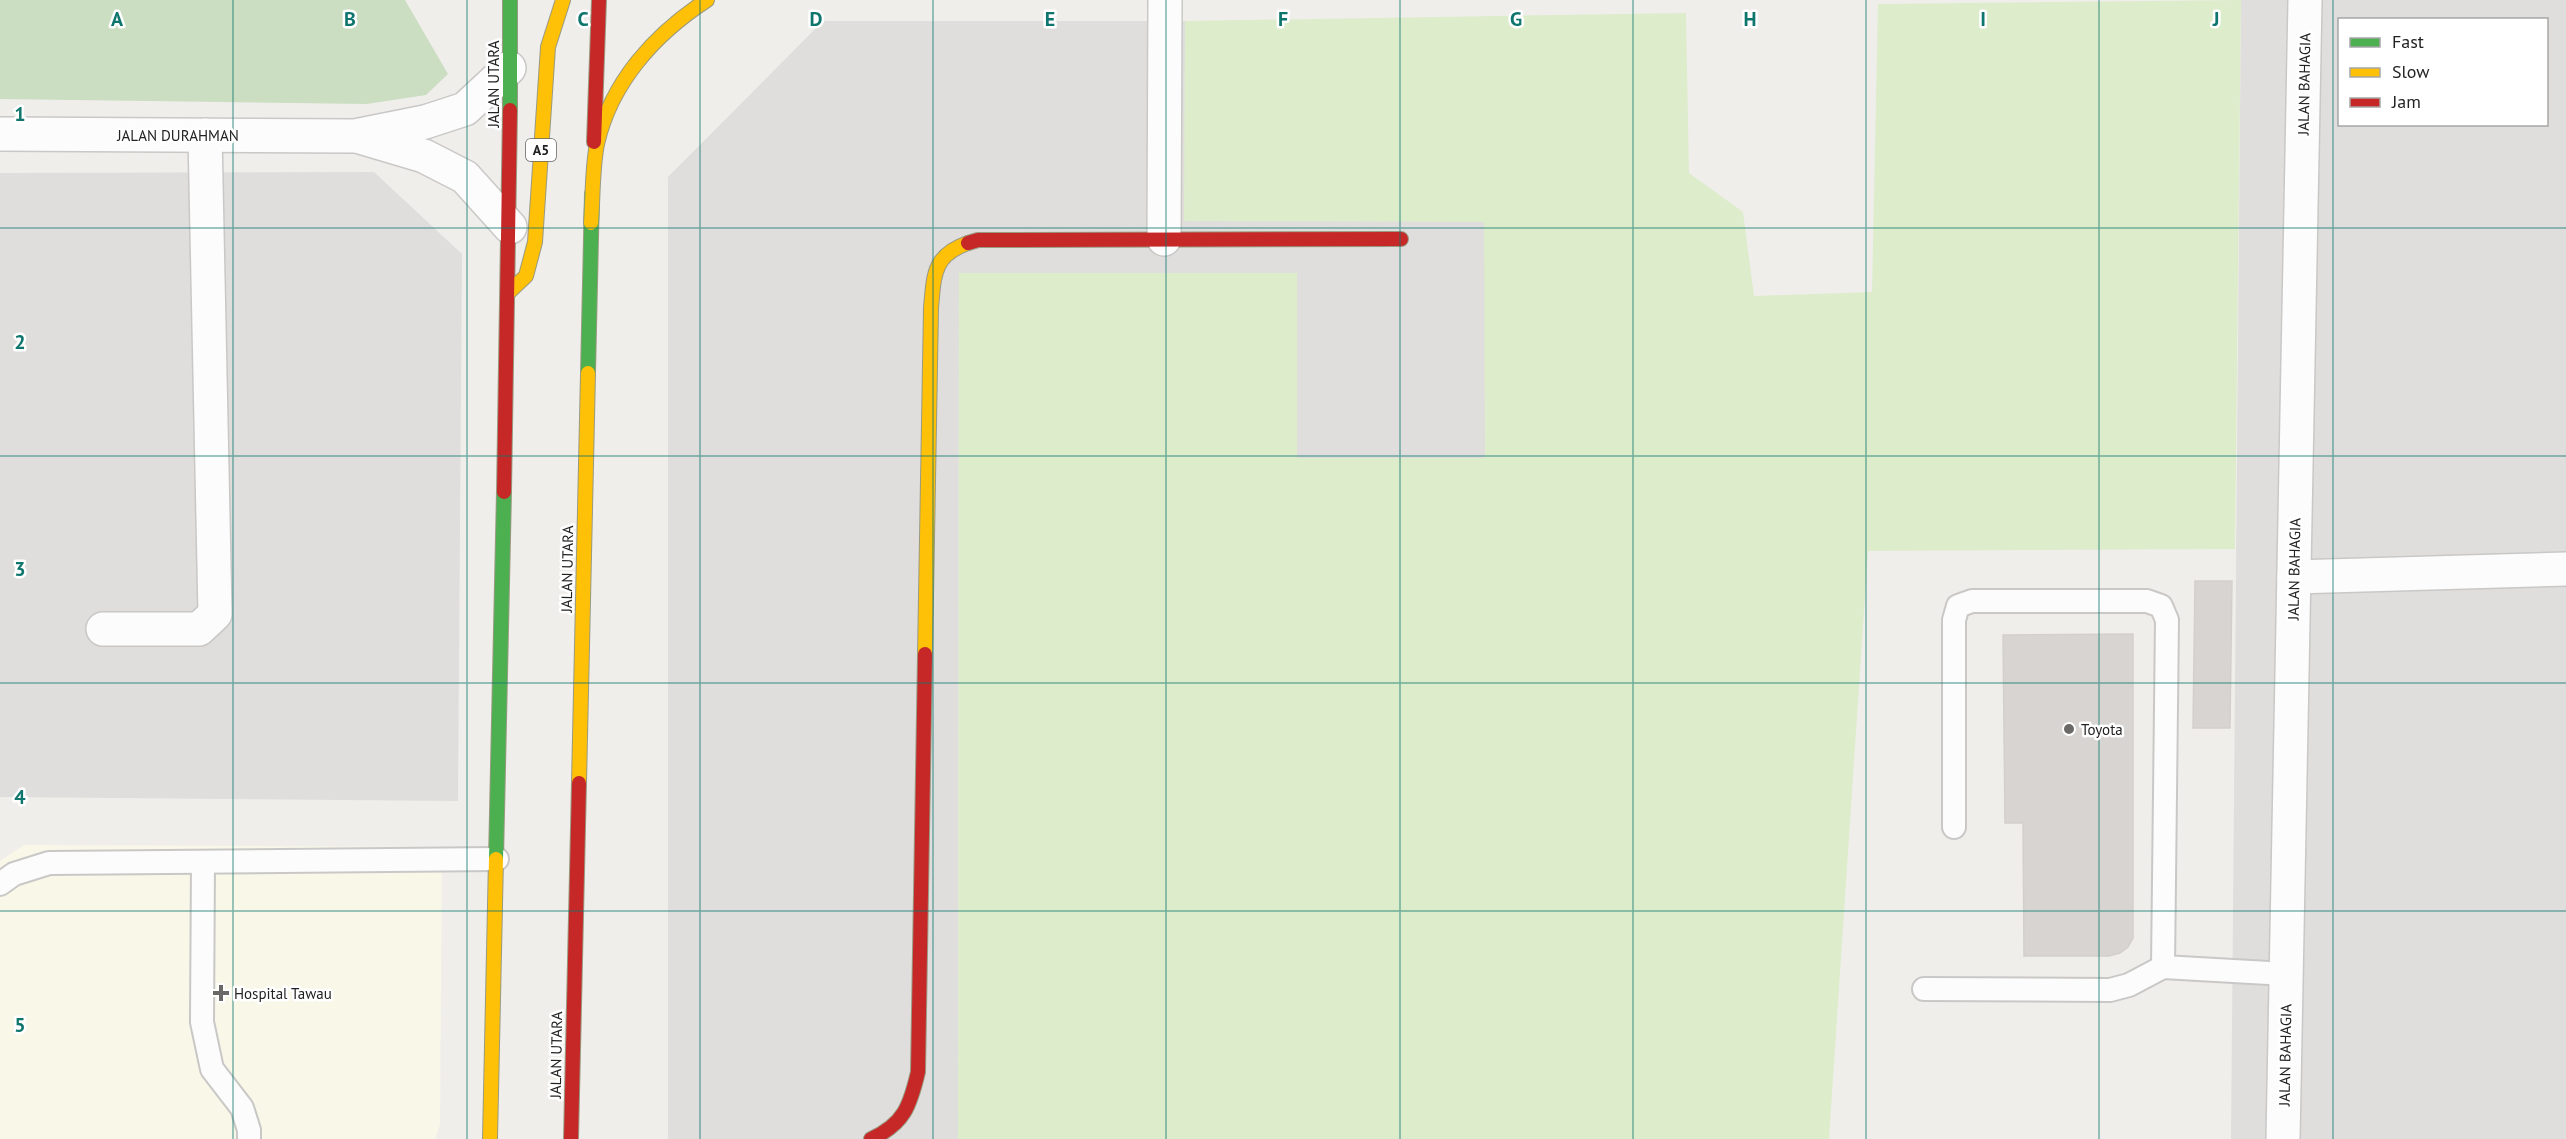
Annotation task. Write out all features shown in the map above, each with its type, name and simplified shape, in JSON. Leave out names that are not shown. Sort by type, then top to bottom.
[{"type":"main road","name":"JALAN UTARA","points":[[490,1139],[510,227],[510,0]]},
{"type":"main road","name":"A5","points":[[508,293],[526,276],[536,242],[548,47],[563,0]]},
{"type":"main road","name":"JALAN UTARA","points":[[571,1139],[591,223],[599,0]]},
{"type":"main road","points":[[591,223],[597,145],[612,99],[652,42],[691,9],[707,0]]},
{"type":"main road","points":[[871,1139],[881,1135],[902,1120],[910,1104],[918,1072],[931,308],[934,268],[952,248],[978,240],[1401,239]]},
{"type":"street","points":[[1164,239],[1165,0]]},
{"type":"street","name":"JALAN BAHAGIA","points":[[2283,1139],[2305,0]]},
{"type":"street","name":"JALAN DURAHMAN","points":[[0,134],[355,136],[425,122],[465,109],[509,68]]},
{"type":"street","points":[[104,629],[199,628],[215,614],[205,135]]},
{"type":"street","name":"JALAN DURAHMAN","points":[[355,136],[424,156],[465,177],[510,227]]},
{"type":"street","points":[[2294,577],[2566,568]]},
{"type":"lane","points":[[1954,827],[1954,620],[1958,606],[1972,601],[2147,601],[2161,606],[2167,620],[2163,968]]},
{"type":"lane","points":[[0,884],[14,874],[49,863],[497,859]]},
{"type":"lane","points":[[203,862],[202,1022],[212,1069],[242,1107],[249,1130],[249,1139]]},
{"type":"lane","points":[[1924,989],[2110,990],[2129,985],[2163,968],[2286,974]]},
{"type":"shaded area","points":[[2241,0],[2566,0],[2566,1139],[2231,1139]]},
{"type":"shaded area","points":[[823,21],[1185,21],[1185,221],[1485,221],[1485,458],[1297,458],[1297,273],[959,273],[958,1139],[668,1139],[668,177]]},
{"type":"shaded area","points":[[374,172],[462,254],[458,801],[0,797],[0,173]]},
{"type":"shaded area","name":"Hospital Tawau","points":[[24,845],[442,847],[440,1125],[435,1139],[0,1139],[0,861]]},
{"type":"green space","points":[[0,0],[405,0],[448,74],[426,95],[367,104],[0,99]]},
{"type":"green space","points":[[2241,0],[2235,549],[1868,551],[1829,1139],[958,1139],[959,273],[1297,273],[1297,458],[1485,458],[1484,222],[1184,221],[1185,21],[1686,13],[1689,173],[1743,212],[1754,296],[1872,292],[1878,4]]},
{"type":"building","points":[[2195,581],[2232,581],[2230,728],[2193,728]]},
{"type":"building","name":"Toyota","points":[[2133,634],[2133,938],[2128,947],[2120,953],[2109,956],[2024,956],[2023,823],[2005,823],[2003,635]]},
{"type":"traffic: fast","points":[[510,0],[510,110]]},
{"type":"traffic: fast","points":[[588,373],[592,194]]},
{"type":"traffic: fast","points":[[496,859],[504,492]]},
{"type":"traffic: slow","points":[[508,293],[526,276],[535,242],[548,47],[563,0]]},
{"type":"traffic: slow","points":[[591,223],[597,144],[613,100],[624,80],[653,44],[688,13],[707,0]]},
{"type":"traffic: slow","points":[[925,654],[933,286],[937,268],[942,260],[956,248],[968,243]]},
{"type":"traffic: slow","points":[[579,783],[588,373]]},
{"type":"traffic: slow","points":[[490,1139],[496,859]]},
{"type":"traffic: jam","points":[[594,142],[599,0]]},
{"type":"traffic: jam","points":[[504,492],[510,110]]},
{"type":"traffic: jam","points":[[968,243],[978,240],[1401,239]]},
{"type":"traffic: jam","points":[[871,1139],[891,1127],[904,1113],[918,1072],[925,654]]},
{"type":"traffic: jam","points":[[571,1139],[579,783]]},
{"type":"place","name":"Toyota","points":[[2069,729]]},
{"type":"place","name":"Hospital Tawau","points":[[221,993]]}]
